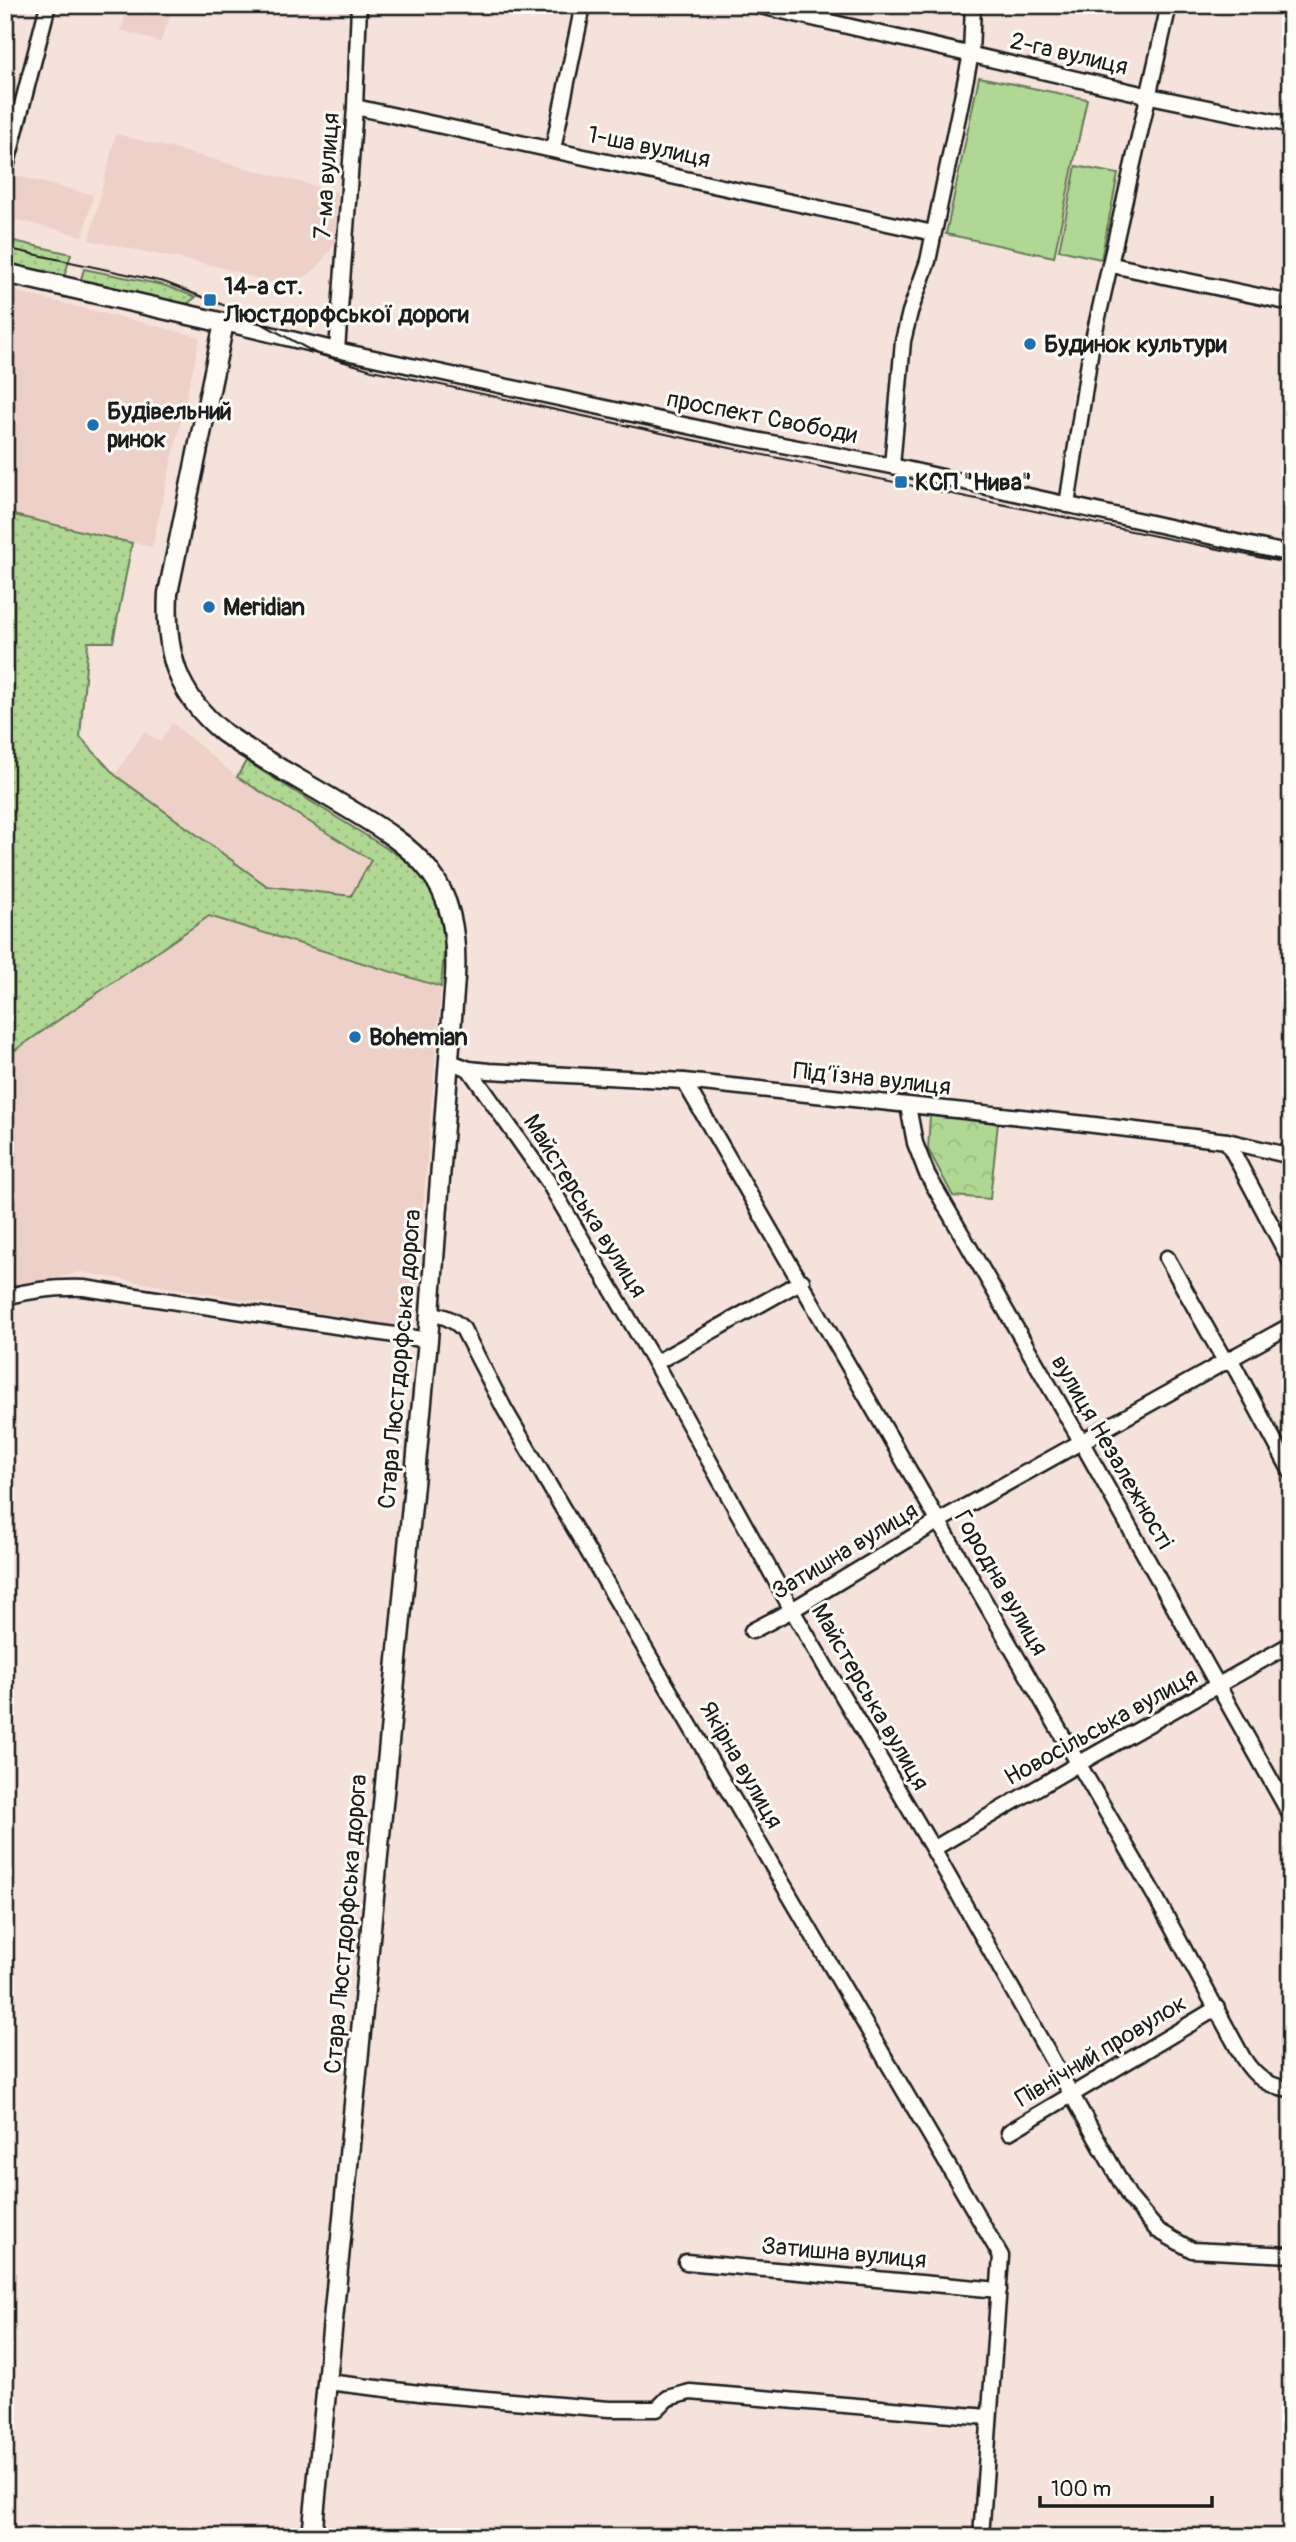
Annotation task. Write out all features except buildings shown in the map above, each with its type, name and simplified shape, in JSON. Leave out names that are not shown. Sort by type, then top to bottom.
[{"type":"main road","points":[[5,273],[224,323]]},
{"type":"main road","name":"Стара Люстдорфська дорога","points":[[224,323],[168,593],[167,620],[174,665],[192,702],[224,733],[400,840],[427,867],[448,906],[455,940],[455,978],[428,1340],[312,2537]]},
{"type":"street","points":[[5,171],[48,5]]},
{"type":"street","name":"7-ма вулиця","points":[[337,350],[355,107],[359,5]]},
{"type":"street","points":[[553,149],[583,5]]},
{"type":"street","name":"2-га вулиця","points":[[756,5],[1150,96],[1291,125]]},
{"type":"street","points":[[892,466],[903,341],[928,261],[971,54],[973,5]]},
{"type":"street","points":[[1067,505],[1091,348],[1169,5]]},
{"type":"street","name":"1-ша вулиця","points":[[355,107],[933,233]]},
{"type":"street","points":[[1111,265],[1291,303]]},
{"type":"street","name":"проспект Свободи","points":[[224,323],[337,350],[730,435],[892,466],[1291,554]]},
{"type":"street","name":"Підʼїзна вулиця","points":[[448,1061],[469,1069],[684,1081],[1227,1140],[1291,1156]]},
{"type":"street","name":"Майстерська вулиця","points":[[469,1069],[547,1180],[655,1363],[793,1610],[933,1849],[1130,2198],[1144,2218],[1157,2230],[1192,2250],[1291,2255]]},
{"type":"street","name":"Городна вулиця","points":[[684,1081],[1155,1896],[1243,2058],[1255,2075],[1272,2085],[1291,2089]]},
{"type":"street","name":"вулиця Незалежності","points":[[908,1106],[915,1143],[927,1174],[1291,1816]]},
{"type":"street","points":[[1227,1140],[1291,1262]]},
{"type":"street","points":[[1167,1258],[1291,1472]]},
{"type":"street","points":[[655,1363],[802,1282]]},
{"type":"street","points":[[5,1297],[32,1290],[84,1288],[428,1340]]},
{"type":"street","name":"Якірна вулиця","points":[[430,1313],[456,1321],[463,1329],[505,1410],[1001,2256],[999,2290]]},
{"type":"street","name":"Затишна вулиця","points":[[752,1631],[793,1610],[939,1521],[1291,1325]]},
{"type":"street","name":"Новосільська вулиця","points":[[933,1849],[1291,1644]]},
{"type":"street","name":"Північний провулок","points":[[1009,2132],[1217,2008]]},
{"type":"street","name":"Затишна вулиця","points":[[686,2262],[999,2290]]},
{"type":"street","points":[[981,2537],[999,2290]]},
{"type":"street","points":[[327,2382],[428,2394],[608,2409],[657,2409],[668,2398],[690,2392],[988,2417]]},
{"type":"shaded area","points":[[128,5],[175,5],[160,42],[121,30]]},
{"type":"shaded area","points":[[116,134],[337,192],[335,243],[317,268],[299,281],[275,284],[220,267],[89,240]]},
{"type":"shaded area","points":[[8,174],[93,195],[83,236],[5,217],[5,185]]},
{"type":"shaded area","name":"Будівельний ринок","points":[[5,289],[200,337],[152,547],[5,513]]},
{"type":"shaded area","points":[[172,723],[237,777],[371,861],[351,896],[267,886],[115,775],[144,732],[160,742]]},
{"type":"shaded area","points":[[209,916],[441,987],[413,1329],[81,1272],[5,1289],[5,1057]]},
{"type":"green space","points":[[979,77],[1087,99],[1054,257],[946,234]]},
{"type":"green space","points":[[1076,166],[1118,174],[1101,259],[1059,250]]},
{"type":"green space","points":[[5,239],[71,254],[65,274],[61,278],[5,266]]},
{"type":"green space","points":[[84,269],[163,285],[196,297],[187,304],[84,283],[81,279]]},
{"type":"green space","points":[[5,513],[132,543],[113,642],[88,642],[80,737],[115,775],[267,886],[351,896],[371,860],[237,777],[246,761],[415,866],[434,894],[445,938],[441,987],[209,916],[5,1057]]},
{"type":"green space","points":[[930,1115],[998,1123],[990,1199],[953,1196],[928,1149]]},
{"type":"tram line","points":[[5,248],[164,282],[241,312],[317,354],[372,370],[730,448],[1291,564]]},
{"type":"place","name":"14-а ст. Люстдорфської дороги","points":[[210,300]]},
{"type":"place","name":"Будинок культури","points":[[1030,344]]},
{"type":"place","name":"Будівельний ринок","points":[[93,425]]},
{"type":"place","name":"КСП \"Нива\"","points":[[901,482]]},
{"type":"place","name":"Meridian","points":[[209,607]]},
{"type":"place","name":"Bohemian","points":[[355,1037]]}]
